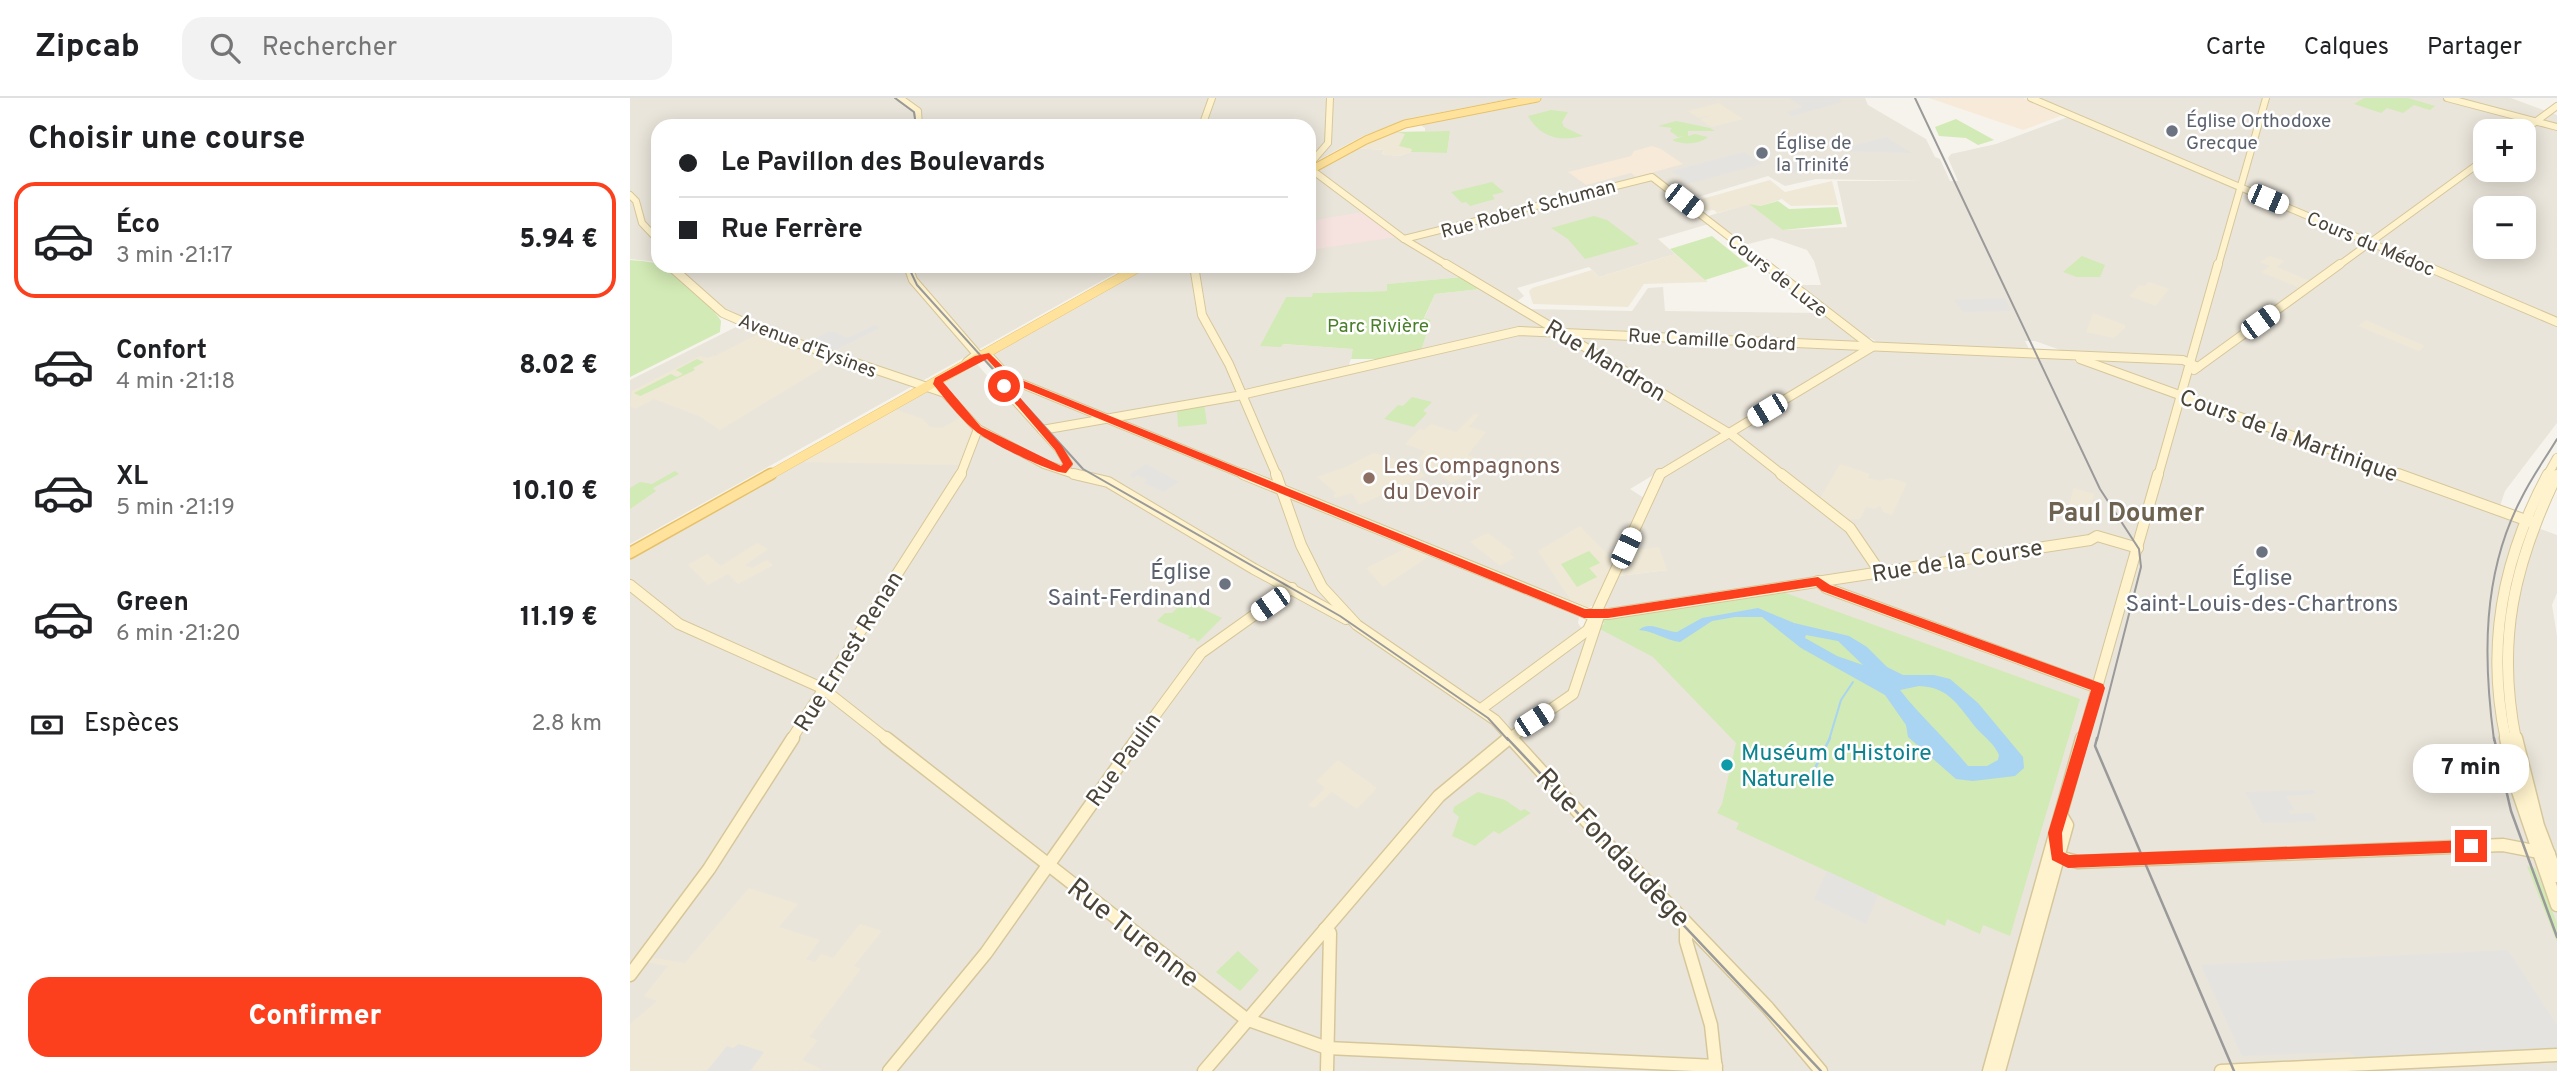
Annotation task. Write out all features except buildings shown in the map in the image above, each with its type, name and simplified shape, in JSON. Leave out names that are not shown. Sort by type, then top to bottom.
[{"type":"main road","points":[[1316,164],[1370,135],[1410,121],[1523,98]]},
{"type":"main road","points":[[1316,165],[1405,124],[1537,98]]},
{"type":"main road","points":[[630,550],[984,355],[1010,335],[1122,273]]},
{"type":"main road","points":[[630,550],[1129,273]]},
{"type":"street","points":[[900,98],[918,111],[919,119]]},
{"type":"street","points":[[1204,119],[1212,98]]},
{"type":"street","points":[[1316,160],[1328,142],[1330,98]]},
{"type":"street","name":"Cours du Médoc","points":[[2031,98],[2557,322]]},
{"type":"street","points":[[2195,365],[2266,98]]},
{"type":"street","points":[[2447,98],[2557,127]]},
{"type":"street","points":[[2538,121],[2557,106]]},
{"type":"street","points":[[1989,1071],[2188,374],[2195,365],[2473,168]]},
{"type":"street","name":"Rue Mandron","points":[[1316,171],[1404,239],[1728,433],[1850,527],[1880,572]]},
{"type":"street","name":"Rue Robert Schuman","points":[[1404,239],[1652,177]]},
{"type":"street","name":"Cours de Luze","points":[[1652,177],[1861,340],[1873,346]]},
{"type":"street","points":[[630,195],[636,201],[642,223],[651,233]]},
{"type":"street","name":"Avenue d'Eysines","points":[[678,273],[723,313],[945,393]]},
{"type":"street","points":[[911,273],[913,279],[984,355],[1010,379],[1004,388],[1068,464],[1063,470]]},
{"type":"street","name":"Rue Fondaudège","points":[[1195,273],[1202,314],[1229,364],[1240,395],[1284,492],[1301,545],[1322,587],[1352,622]]},
{"type":"street","name":"Rue Camille Godard","points":[[1042,430],[1240,395],[1516,331],[2072,355],[2195,365]]},
{"type":"street","points":[[1204,1071],[1439,796],[1511,737],[1573,694],[1591,631],[1658,475],[1873,346]]},
{"type":"street","name":"Cours de la Martinique","points":[[2072,355],[2529,522]]},
{"type":"street","name":"Rue de la Course","points":[[1010,379],[1584,614],[1880,572],[2090,540],[2097,536],[2138,548]]},
{"type":"street","points":[[939,380],[937,384],[945,393]]},
{"type":"street","name":"Rue Fondaudège","points":[[945,393],[978,429],[1044,464],[1110,483],[1158,514],[1352,622],[1481,709],[1511,737],[1550,783],[1768,1008],[1821,1071]]},
{"type":"street","name":"Rue Ernest Renan","points":[[630,975],[709,869],[962,472],[978,429]]},
{"type":"street","points":[[2557,458],[2529,522],[2503,594],[2496,647],[2498,703],[2514,773],[2543,852],[2557,905]]},
{"type":"street","points":[[2529,522],[2557,475]]},
{"type":"street","points":[[1818,581],[1826,588],[2098,688]]},
{"type":"street","name":"Rue Turenne","points":[[630,585],[679,624],[823,689],[1246,1019],[1327,1048],[1716,1069]]},
{"type":"street","name":"Rue Paulin","points":[[889,1071],[982,957],[1189,669],[1205,650],[1292,588]]},
{"type":"street","points":[[1481,709],[1591,631]]},
{"type":"street","points":[[1999,1071],[2067,825],[2061,815]]},
{"type":"street","points":[[2055,833],[2058,857]]},
{"type":"street","points":[[2058,857],[2078,862],[2514,846],[2543,852],[2557,876]]},
{"type":"street","points":[[1686,923],[1686,941],[1713,1036],[1716,1069]]},
{"type":"street","points":[[1325,929],[1330,933],[1327,1071]]},
{"type":"street","points":[[2222,1071],[2557,1055]]},
{"type":"shaded area","points":[[630,98],[1514,98],[1411,118],[1363,136],[1316,161],[1316,119],[651,119],[651,261],[630,259]]},
{"type":"shaded area","points":[[1543,98],[1865,98],[1868,105],[1926,139],[1935,157],[1940,159],[1950,181],[1958,181],[1948,158],[1951,154],[1996,144],[2068,117],[2557,326],[2557,423],[2505,491],[2500,506],[2035,341],[2025,341],[2030,351],[1879,344],[1871,338],[1865,339],[1797,285],[1821,285],[1814,261],[1807,250],[1772,238],[1744,245],[1715,222],[1658,239],[1675,254],[1599,277],[1589,267],[1517,288],[1524,296],[1516,302],[1410,241],[1316,170],[1355,148],[1384,150],[1382,154],[1399,156],[1411,152],[1447,153],[1450,131],[1425,131],[1425,128],[1417,123]],"holes":[[[1768,176],[1785,186],[1816,179],[1922,181],[1837,181],[1847,227],[1784,230],[1749,204],[1708,216],[1688,200]]]},
{"type":"shaded area","points":[[1839,98],[1843,102],[1792,116],[1787,112],[1803,107],[1790,99]]},
{"type":"shaded area","points":[[1929,98],[2023,98],[2063,115],[2023,130]]},
{"type":"shaded area","points":[[2038,98],[2511,98],[2557,115],[2557,319]]},
{"type":"shaded area","points":[[1719,103],[1743,119],[1711,127],[1700,119],[1712,115],[1698,118],[1688,111]]},
{"type":"shaded area","points":[[1450,131],[1447,153],[1412,152],[1399,156],[1382,155],[1384,150],[1355,148],[1389,132]]},
{"type":"shaded area","points":[[1886,137],[1912,153],[1833,151]]},
{"type":"shaded area","points":[[1652,146],[1683,164],[1636,177],[1631,173],[1586,185],[1568,172],[1631,156],[1634,151]]},
{"type":"shaded area","points":[[1744,152],[1762,164],[1688,184],[1672,171]]},
{"type":"shaded area","points":[[1851,157],[1787,175],[1772,166],[1809,158]]},
{"type":"shaded area","points":[[1316,177],[1402,241],[1462,277],[1388,284],[1387,291],[1314,293],[1312,297],[1286,297],[1261,346],[1282,344],[1354,349],[1348,368],[1235,394],[1106,415],[1012,376],[992,354],[1135,273],[1316,273]]},
{"type":"shaded area","points":[[1770,180],[1785,192],[1832,181],[1838,205],[1791,206],[1782,199],[1760,206],[1748,205],[1717,213],[1714,210],[1702,211],[1691,202]]},
{"type":"shaded area","points":[[1363,212],[1396,237],[1316,249],[1316,220]]},
{"type":"shaded area","points":[[1675,254],[1708,282],[1644,284],[1628,307],[1533,304],[1529,291],[1592,270],[1599,277]]},
{"type":"shaded area","points":[[2270,256],[2284,261],[2277,267],[2310,281],[2300,288],[2261,272],[2270,266],[2260,262]]},
{"type":"shaded area","points":[[679,273],[1115,273],[922,381],[884,375],[911,387],[630,544],[630,380],[742,324]]},
{"type":"shaded area","points":[[2149,282],[2169,289],[2156,306],[2129,296],[2139,286]]},
{"type":"shaded area","points":[[1663,287],[1665,311],[1822,313],[1858,341],[1857,348],[1860,351],[1630,489],[1644,498],[1615,562],[1574,605],[1122,421],[1125,417],[1237,398],[1421,351],[1431,320],[1424,319],[1435,294],[1481,289],[1528,309],[1632,311],[1648,288]]},
{"type":"shaded area","points":[[2005,298],[2011,311],[1963,312],[1954,300]]},
{"type":"shaded area","points":[[2093,313],[2125,325],[2125,328],[2114,338],[2086,332]]},
{"type":"shaded area","points":[[2366,320],[2425,346],[2419,351],[2358,326]]},
{"type":"shaded area","points":[[875,325],[880,328],[835,350],[821,346],[817,341],[808,342],[828,332],[835,332],[847,338]]},
{"type":"shaded area","points":[[760,333],[765,335],[765,338],[832,362],[720,430],[699,416],[654,399],[635,409],[630,406],[632,391],[700,356],[707,358],[717,355]]},
{"type":"shaded area","points":[[1872,350],[2064,357],[2557,535],[2557,593],[2552,605],[2557,636],[2557,1071],[630,1071],[630,558],[976,363],[998,388],[1011,383],[1579,617],[1578,623],[1582,629],[1600,629],[1609,617],[1604,607],[1618,576],[1667,570],[1629,552],[1662,476]]},
{"type":"shaded area","points":[[894,409],[923,419],[930,427],[942,428],[961,417],[974,430],[961,465],[800,462]]},
{"type":"shaded area","points":[[1474,414],[1479,415],[1469,427],[1486,432],[1468,455],[1485,464],[1452,483],[1417,460],[1425,451],[1405,444],[1419,429],[1424,430],[1431,424],[1456,432]]},
{"type":"shaded area","name":"Les Compagnons du Devoir","points":[[1374,453],[1416,466],[1425,476],[1359,505],[1352,493],[1335,498],[1333,496],[1336,493],[1317,477],[1346,467]]},
{"type":"shaded area","points":[[1146,464],[1179,482],[1163,492],[1144,483],[1147,480],[1138,475],[1133,478],[1130,475]]},
{"type":"shaded area","points":[[1840,464],[1870,474],[1868,478],[1879,481],[1890,478],[1907,483],[1892,515],[1883,512],[1880,506],[1874,509],[1866,507],[1860,519],[1844,520],[1821,501],[1820,498]]},
{"type":"shaded area","points":[[2074,488],[2094,494],[2090,513],[2075,515],[2067,511]]},
{"type":"shaded area","points":[[1580,526],[1615,562],[1629,551],[1659,547],[1667,570],[1618,576],[1596,604],[1585,609],[1574,605],[1538,551]]},
{"type":"shaded area","points":[[1488,533],[1513,552],[1510,553],[1514,558],[1500,566],[1470,542]]},
{"type":"shaded area","points":[[757,543],[768,549],[745,565],[752,568],[767,560],[773,565],[738,584],[728,574],[708,585],[688,565],[707,554],[721,566]]},
{"type":"shaded area","points":[[1408,547],[1429,556],[1383,587],[1366,568]]},
{"type":"shaded area","points":[[1338,760],[1377,788],[1357,809],[1332,792],[1314,808],[1308,805],[1325,788],[1316,781]]},
{"type":"shaded area","points":[[2315,790],[2316,794],[2286,796],[2295,810],[2289,811],[2290,814],[2313,813],[2317,821],[2262,823],[2245,792]]},
{"type":"shaded area","points":[[1827,871],[1878,895],[1866,924],[1814,899]]},
{"type":"shaded area","points":[[749,888],[798,904],[779,927],[820,940],[806,959],[815,962],[821,954],[833,958],[860,924],[882,931],[854,966],[861,969],[810,1037],[818,1040],[802,1060],[823,1070],[630,1071],[630,1024],[657,1001],[644,996],[668,966],[646,962],[649,957],[685,963]]},
{"type":"shaded area","points":[[2508,950],[2557,1025],[2557,1048],[2357,1058],[2349,1052],[2242,1056],[2201,965]]},
{"type":"shaded area","points":[[739,1044],[764,1052],[750,1071],[707,1071],[727,1046],[733,1048]]},
{"type":"green space","points":[[2364,98],[2408,98],[2435,106],[2430,110],[2414,105],[2403,113],[2387,108],[2381,113],[2354,104]]},
{"type":"green space","points":[[1551,110],[1568,112],[1562,122],[1564,127],[1583,136],[1567,139],[1545,134],[1528,116]]},
{"type":"green space","points":[[1956,119],[1994,140],[1978,145],[1966,138],[1939,136],[1935,127]]},
{"type":"green space","points":[[1676,121],[1715,131],[1688,131],[1688,136],[1695,134],[1708,137],[1695,143],[1676,142],[1672,140],[1684,136],[1678,137],[1670,131],[1672,128],[1658,126]]},
{"type":"green space","points":[[1450,131],[1447,153],[1411,152],[1412,149],[1399,146],[1405,134],[1397,132]]},
{"type":"green space","points":[[1492,182],[1504,192],[1492,195],[1495,199],[1470,206],[1466,202],[1462,203],[1451,192]]},
{"type":"green space","points":[[1778,201],[1789,209],[1838,207],[1842,224],[1783,230],[1749,204],[1760,206]]},
{"type":"green space","points":[[1594,216],[1607,220],[1639,244],[1585,259],[1568,239],[1551,228]]},
{"type":"green space","points":[[1712,236],[1749,266],[1705,280],[1670,249]]},
{"type":"green space","points":[[2082,256],[2105,265],[2100,277],[2077,277],[2063,272]]},
{"type":"green space","points":[[630,260],[651,263],[651,273],[674,273],[721,321],[720,332],[630,377]]},
{"type":"green space","name":"Parc Rivière","points":[[1462,277],[1481,289],[1435,294],[1424,318],[1431,320],[1421,351],[1385,359],[1351,359],[1353,349],[1283,344],[1281,347],[1260,346],[1286,297],[1312,297],[1313,293],[1387,291],[1387,284]]},
{"type":"green space","points":[[697,359],[704,362],[693,368],[695,370],[634,399],[640,396],[634,393],[671,374],[677,377],[683,374],[676,370]]},
{"type":"green space","points":[[1412,397],[1432,402],[1423,411],[1427,413],[1414,427],[1384,419],[1398,405],[1403,406]]},
{"type":"green space","points":[[1204,404],[1207,424],[1178,427],[1177,408]]},
{"type":"green space","points":[[675,471],[679,474],[653,488],[656,491],[630,509],[630,488],[640,482],[652,484]]},
{"type":"green space","points":[[1589,551],[1600,563],[1589,568],[1597,577],[1577,587],[1561,564]]},
{"type":"green space","points":[[1780,591],[2080,699],[2010,936],[1983,925],[1980,934],[1947,919],[1945,926],[1736,829],[1739,823],[1717,813],[1722,804],[1736,743],[1653,657],[1600,629],[1604,623],[1598,619]]},
{"type":"green space","points":[[1184,600],[1222,618],[1198,642],[1157,621],[1165,613],[1172,613],[1177,608],[1173,606]]},
{"type":"green space","points":[[1478,792],[1505,800],[1521,811],[1524,809],[1531,813],[1499,834],[1494,831],[1475,846],[1452,836],[1459,817],[1453,812],[1454,807]]},
{"type":"green space","points":[[2527,866],[2535,868],[2557,923],[2557,942]]},
{"type":"green space","points":[[1238,951],[1259,970],[1240,991],[1216,972]]},
{"type":"water","points":[[1758,608],[1794,623],[1849,636],[1867,647],[1887,667],[1903,675],[1934,675],[1950,679],[1978,703],[2023,757],[2024,768],[2015,776],[1973,781],[1956,779],[1908,737],[1906,725],[1885,695],[1801,648],[1762,617],[1735,617],[1712,621],[1680,642],[1639,630],[1652,626],[1677,632],[1702,618]],"holes":[[[1806,635],[1838,641],[1863,665],[1837,656],[1805,638]],[[1919,686],[1939,690],[1953,700],[1990,741],[1999,755],[1998,760],[1987,766],[1968,766],[1900,690]]]},
{"type":"waterway","points":[[1829,740],[1841,700],[1853,682]]},
{"type":"waterway","points":[[1814,770],[1829,740]]},
{"type":"tram line","points":[[895,98],[914,112],[915,119]]},
{"type":"tram line","points":[[1915,98],[2100,489],[2139,549],[2141,567],[2097,740]]},
{"type":"tram line","points":[[911,273],[917,285],[1083,469],[1340,616],[1488,718],[1508,740]]},
{"type":"tram line","points":[[2494,740],[2487,647],[2492,587],[2508,528],[2525,491],[2557,439]]},
{"type":"tram line","points":[[1507,738],[1821,1071]]},
{"type":"tram line","points":[[2097,738],[2095,746],[2234,1071]]},
{"type":"tram line","points":[[2494,738],[2511,811],[2557,937]]},
{"type":"place","name":"Église Orthodoxe Grecque","points":[[2172,131]]},
{"type":"place","name":"Église de la Trinité","points":[[1762,153]]},
{"type":"place","name":"Les Compagnons du Devoir","points":[[1369,478]]},
{"type":"place","name":"Église Saint-Louis-des-Chartrons","points":[[2262,552]]},
{"type":"place","name":"Église Saint-Ferdinand","points":[[1225,584]]},
{"type":"place","name":"Muséum d'Histoire Naturelle","points":[[1727,765]]},
{"type":"district","name":"Paul Doumer","points":[[2126,512]]},
{"type":"route","points":[[1004,386],[1059,449],[1068,464],[1063,470],[1044,464],[978,429],[937,384],[939,380],[978,358],[989,356],[1010,379],[1584,614],[1608,614],[1818,581],[1826,588],[2098,688],[2055,833],[2057,855],[2068,861],[2471,846]]}]
